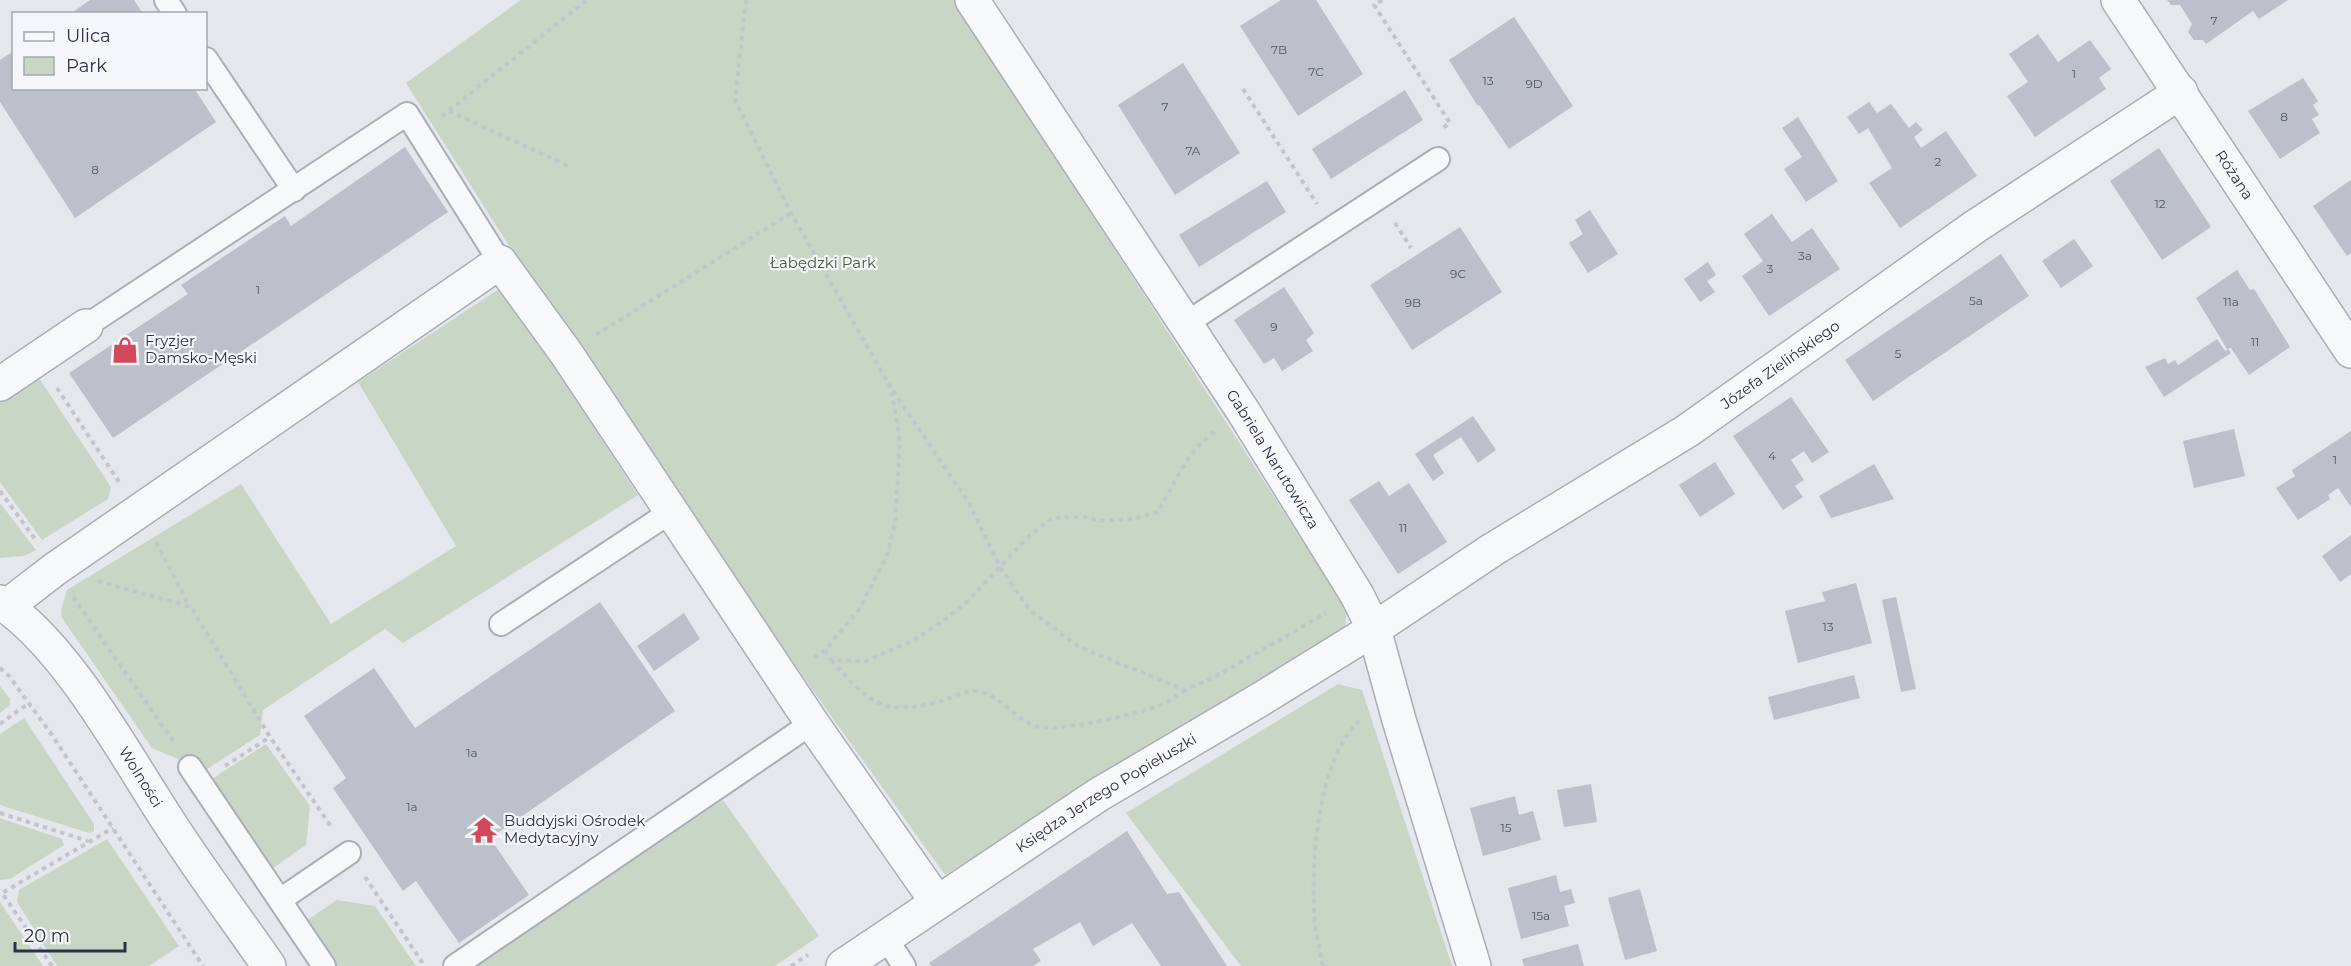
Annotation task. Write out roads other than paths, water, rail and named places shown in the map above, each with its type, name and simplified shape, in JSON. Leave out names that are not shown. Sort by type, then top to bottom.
[{"type":"street","name":"Gabriela Narutowicza","points":[[972,0],[1243,411],[1357,595],[1374,629],[1399,720],[1474,966]]},
{"type":"street","name":"Różana","points":[[2118,0],[2351,351]]},
{"type":"street","name":"Józefa Zielińskiego","points":[[1374,629],[1492,550],[1687,431],[1976,226],[2181,92]]},
{"type":"street","points":[[3,604],[500,262],[566,353],[812,723],[937,902]]},
{"type":"street","points":[[0,384],[86,326]]},
{"type":"street","name":"Wolności","points":[[3,604],[44,641],[95,706],[168,822],[269,966]]},
{"type":"street","name":"Księdza Jerzego Popiełuszki","points":[[843,966],[1098,795],[1374,629]]},
{"type":"lane","points":[[207,60],[294,190]]},
{"type":"lane","points":[[86,326],[407,114],[500,262]]},
{"type":"lane","points":[[1185,324],[1438,159]]},
{"type":"lane","points":[[501,624],[672,512]]},
{"type":"lane","points":[[455,966],[812,723]]},
{"type":"lane","points":[[195,774],[324,966]]},
{"type":"lane","points":[[280,900],[349,853]]},
{"type":"lane","points":[[885,938],[904,966]]},
{"type":"place","name":"Fryzjer Damsko-Męski","points":[[125,350]]},
{"type":"place","name":"Buddyjski Ośrodek Medytacyjny","points":[[484,830]]},
{"type":"park label","name":"Łabędzki Park","points":[[823,263]]}]
